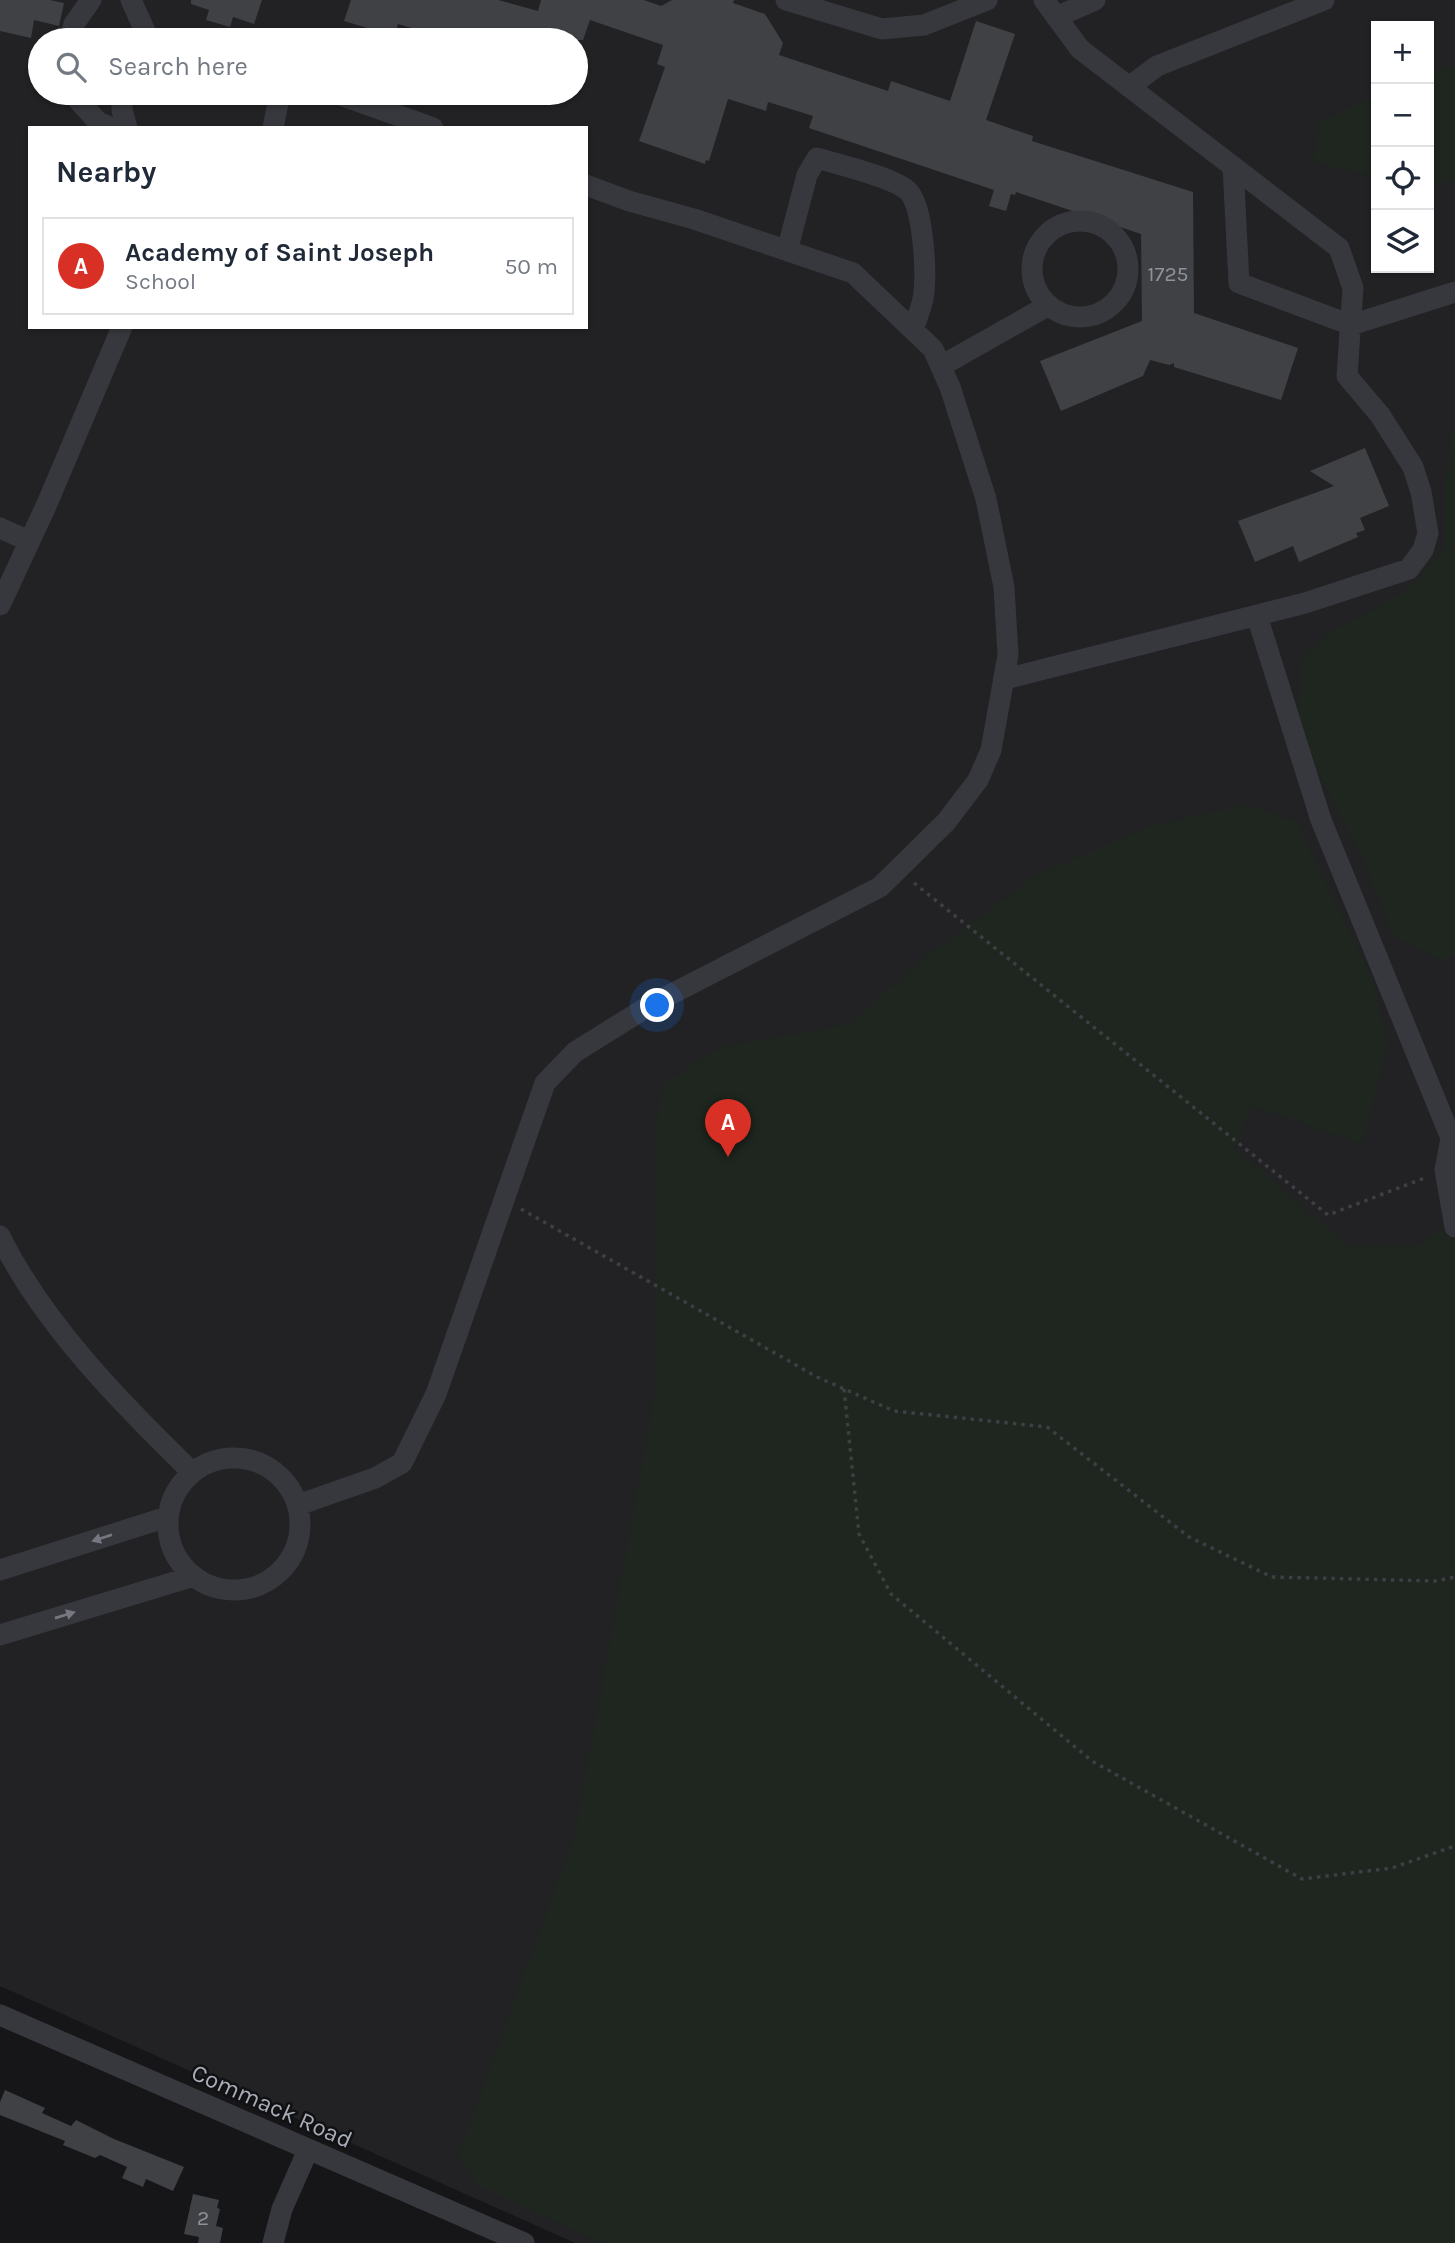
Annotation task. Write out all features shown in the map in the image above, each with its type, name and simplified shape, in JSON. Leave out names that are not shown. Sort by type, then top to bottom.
[{"type":"street","points":[[73,28],[91,0]]},
{"type":"street","points":[[131,0],[144,28]]},
{"type":"street","points":[[786,0],[881,29],[924,25],[987,0]]},
{"type":"street","points":[[1005,679],[1305,603],[1409,569],[1423,550],[1429,533],[1413,467],[1380,415],[1347,376],[1353,288],[1339,248],[1080,49],[1050,9],[1095,0]]},
{"type":"street","points":[[1129,87],[1157,66],[1324,0]]},
{"type":"street","points":[[83,105],[98,122],[107,126]]},
{"type":"street","points":[[122,105],[126,126]]},
{"type":"street","points":[[273,126],[278,105]]},
{"type":"street","points":[[369,105],[427,126]]},
{"type":"street","points":[[787,251],[807,175],[817,158],[886,179],[908,191],[918,212],[925,264],[923,298],[913,330]]},
{"type":"street","points":[[1233,166],[1239,283],[1351,325],[1455,292]]},
{"type":"street","points":[[298,1505],[375,1478],[402,1462],[436,1394],[545,1083],[575,1052],[652,1004],[880,887],[946,822],[978,780],[991,750],[1008,655],[1004,587],[986,499],[950,387],[933,349],[853,273],[588,186]]},
{"type":"street","points":[[1084,221],[1100,225],[1113,234],[1123,247],[1128,262],[1128,278],[1122,293],[1112,305],[1099,313],[1084,317],[1068,316],[1049,305],[1035,286],[1032,270],[1034,254],[1042,240],[1054,229],[1068,223],[1084,221]]},
{"type":"street","points":[[941,366],[1049,305]]},
{"type":"street","points":[[0,605],[121,329]]},
{"type":"street","points":[[0,528],[29,541]]},
{"type":"street","points":[[1257,615],[1321,820],[1451,1138],[1445,1170],[1455,1227]]},
{"type":"street","points":[[0,1236],[16,1269],[52,1321],[153,1434],[192,1472]]},
{"type":"street","points":[[241,1457],[266,1465],[286,1482],[298,1505],[301,1531],[293,1556],[276,1576],[253,1588],[227,1590],[202,1583],[182,1566],[170,1542],[167,1517],[175,1492],[192,1472],[215,1460],[241,1457]]},
{"type":"street","points":[[0,1570],[167,1517]]},
{"type":"street","points":[[0,1635],[194,1576]]},
{"type":"street","name":"Commack Road","points":[[0,2015],[524,2243]]},
{"type":"street","points":[[273,2243],[282,2210],[308,2150]]},
{"type":"path","points":[[898,870],[1328,1215],[1445,1170]]},
{"type":"path","points":[[504,1199],[817,1377],[894,1411],[1047,1427],[1189,1537],[1272,1577],[1436,1581],[1455,1577]]},
{"type":"path","points":[[844,1389],[859,1534],[891,1594],[1092,1761],[1302,1879],[1392,1868],[1455,1846]]},
{"type":"shaded area","points":[[0,0],[1455,0],[1455,2243],[575,2243],[0,1986]]},
{"type":"shaded area","points":[[1455,64],[1455,182],[1434,184],[1434,84],[1434,73]]},
{"type":"shaded area","points":[[1371,99],[1371,176],[1313,162],[1320,120]]},
{"type":"shaded area","points":[[1455,431],[1455,955],[1440,960],[1393,936],[1364,861],[1296,729],[1302,658],[1331,631],[1378,607],[1414,584],[1445,547],[1444,496],[1450,434]]},
{"type":"shaded area","points":[[1245,805],[1296,821],[1373,979],[1388,1044],[1362,1144],[1252,1106],[1235,1148],[1348,1246],[1417,1246],[1455,1219],[1455,2243],[603,2243],[477,2186],[459,2154],[575,1834],[656,1387],[655,1131],[663,1084],[720,1048],[851,1023],[929,953],[1038,875],[1149,826]]},
{"type":"building","points":[[0,0],[50,0],[64,3],[59,26],[34,20],[33,28],[28,28],[28,37],[0,31]]},
{"type":"building","points":[[191,0],[262,0],[254,24],[233,17],[230,27],[206,20],[209,10],[191,4]]},
{"type":"building","points":[[351,0],[498,0],[538,11],[541,0],[644,0],[661,6],[672,0],[734,0],[733,3],[765,14],[783,43],[779,55],[888,91],[891,81],[950,101],[976,21],[1015,34],[986,120],[1033,136],[1032,141],[1193,192],[1194,313],[1298,348],[1281,400],[1174,367],[1174,363],[1169,365],[1150,360],[1143,376],[1061,411],[1040,361],[1142,321],[1141,234],[1016,192],[1015,195],[1011,194],[1006,211],[989,206],[994,190],[809,128],[813,116],[768,102],[766,111],[728,99],[709,161],[706,160],[705,164],[639,141],[665,67],[657,64],[663,45],[590,20],[587,28],[411,28],[398,24],[397,28],[367,28],[344,21]]},
{"type":"building","points":[[1365,448],[1389,506],[1360,518],[1365,530],[1356,533],[1358,537],[1299,562],[1293,546],[1255,562],[1238,521],[1334,486],[1310,471]]},
{"type":"building","points":[[5,2090],[45,2108],[42,2113],[71,2126],[76,2120],[114,2139],[184,2167],[173,2191],[146,2179],[143,2187],[122,2178],[127,2167],[100,2155],[95,2158],[63,2145],[65,2141],[0,2115],[0,2102]]},
{"type":"building","points":[[193,2194],[219,2200],[216,2226],[223,2228],[220,2243],[198,2243],[199,2237],[184,2234]]},
{"type":"place","name":"Academy of Saint Joseph","points":[[728,1157]]}]
